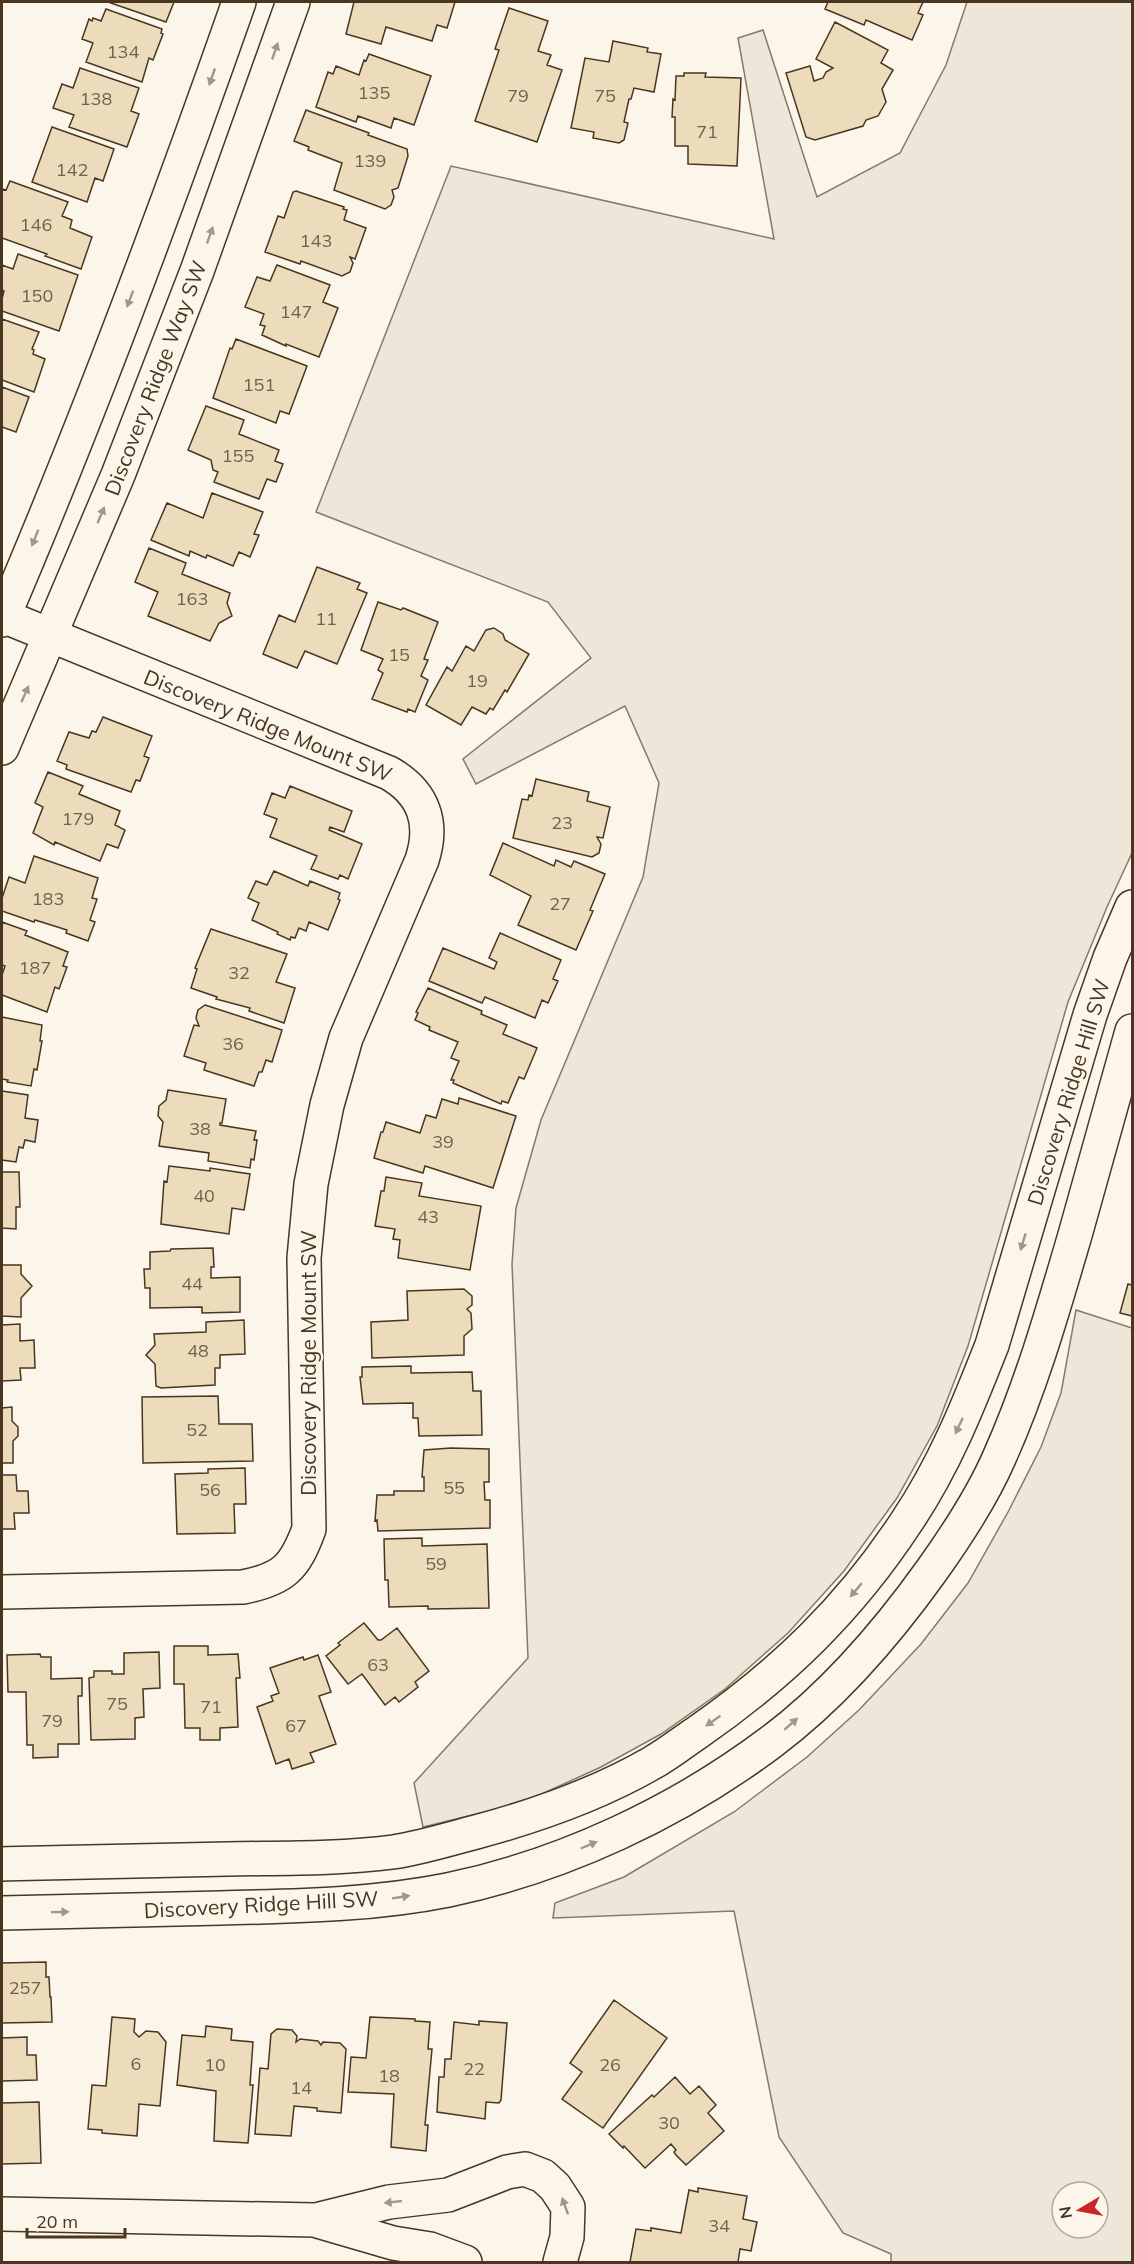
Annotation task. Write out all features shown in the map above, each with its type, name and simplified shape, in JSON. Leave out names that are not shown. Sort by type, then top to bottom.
[{"type":"street","points":[[2,618],[93,397],[239,2]]},
{"type":"street","name":"Discovery Ridge Way SW","points":[[2,748],[118,475],[197,272],[293,2]]},
{"type":"street","points":[[148,252],[197,272]]},
{"type":"street","name":"Discovery Ridge Mount SW","points":[[2,618],[389,773],[404,782],[415,795],[426,822],[428,842],[346,1038],[327,1105],[311,1184],[304,1258],[309,1529],[301,1551],[287,1569],[266,1582],[243,1587],[2,1592]]},
{"type":"street","name":"Discovery Ridge Hill SW","points":[[2,1864],[306,1858],[393,1852],[430,1845],[514,1822],[585,1795],[653,1763],[738,1704],[782,1668],[824,1628],[875,1568],[909,1519],[941,1465],[972,1398],[992,1345],[1090,1015],[1121,962],[1132,907]]},
{"type":"street","name":"Discovery Ridge Hill SW","points":[[2,1913],[341,1905],[448,1890],[552,1860],[631,1827],[680,1802],[772,1741],[847,1673],[902,1612],[958,1531],[997,1463],[1022,1404],[1058,1293],[1132,1031]]},
{"type":"street","points":[[1011,1280],[1058,1293]]},
{"type":"street","points":[[2,2214],[314,2220],[388,2202],[448,2195],[507,2172],[525,2169],[543,2176],[555,2187],[568,2207],[567,2237],[560,2262]]},
{"type":"street","points":[[314,2220],[393,2243],[430,2249],[465,2262]]},
{"type":"shaded area","points":[[967,2],[1132,2],[1132,853],[1068,1002],[968,1346],[937,1426],[897,1498],[844,1571],[788,1633],[725,1689],[661,1734],[601,1767],[522,1803],[423,1827],[414,1783],[528,1658],[512,1264],[516,1208],[541,1120],[643,877],[659,783],[625,706],[476,784],[463,759],[591,658],[548,602],[316,512],[451,166],[774,239],[738,38],[763,30],[817,197],[900,153],[946,65]]},
{"type":"shaded area","points":[[1076,1310],[1132,1328],[1132,2262],[891,2262],[891,2254],[843,2233],[779,2137],[734,1911],[553,1918],[555,1903],[624,1877],[734,1812],[807,1757],[859,1710],[921,1644],[968,1583],[1041,1447],[1061,1393]]},
{"type":"building","points":[[108,2],[174,2],[166,22]]},
{"type":"building","points":[[354,2],[455,2],[447,28],[437,25],[432,41],[386,27],[381,44],[346,34]]},
{"type":"building","points":[[828,2],[923,2],[918,13],[923,15],[912,40],[866,20],[864,25],[825,9]]},
{"type":"building","points":[[509,8],[548,21],[538,51],[551,55],[547,65],[562,70],[537,142],[475,121],[499,50],[495,49]]},
{"type":"building","points":[[106,9],[162,29],[163,34],[153,60],[149,58],[142,82],[86,62],[93,43],[82,39],[89,19],[101,21]]},
{"type":"building","points":[[835,22],[888,50],[881,63],[893,70],[882,89],[886,102],[878,116],[866,120],[863,126],[815,140],[806,137],[786,73],[810,66],[814,81],[823,78],[826,72],[833,68],[816,59]]},
{"type":"building","points":[[613,41],[648,48],[647,52],[661,54],[654,92],[634,88],[624,122],[628,123],[624,140],[619,143],[593,138],[594,132],[571,128],[585,58],[609,62]]},
{"type":"building","points":[[369,54],[431,76],[414,125],[394,118],[391,128],[358,116],[356,122],[316,107],[328,72],[333,74],[336,66],[359,75],[364,60],[366,61]]},
{"type":"building","points":[[80,68],[139,88],[131,111],[139,114],[127,147],[69,127],[74,115],[53,108],[62,84],[73,88]]},
{"type":"building","points":[[684,73],[706,73],[705,77],[741,78],[737,166],[688,164],[688,146],[675,146],[673,99],[675,100],[676,76],[684,76]]},
{"type":"building","points":[[306,110],[407,149],[408,156],[398,188],[392,190],[394,197],[391,205],[385,209],[334,190],[342,163],[308,150],[309,147],[294,141]]},
{"type":"building","points":[[52,127],[114,149],[103,181],[95,178],[87,202],[32,182]]},
{"type":"building","points":[[10,181],[68,202],[62,216],[72,220],[70,228],[92,237],[81,269],[2,238],[2,189],[6,190]]},
{"type":"building","points":[[296,191],[344,207],[343,209],[347,210],[344,220],[366,228],[355,259],[350,257],[353,263],[350,272],[342,276],[301,261],[300,264],[265,252],[278,216],[284,218],[293,192]]},
{"type":"building","points":[[18,254],[78,275],[59,331],[2,311],[4,291],[2,290],[2,265],[13,269]]},
{"type":"building","points":[[277,265],[330,285],[323,302],[338,308],[319,357],[262,335],[265,326],[260,325],[264,314],[245,307],[257,277],[270,281]]},
{"type":"building","points":[[2,319],[39,332],[32,349],[33,354],[45,359],[34,392],[2,380]]},
{"type":"building","points":[[236,339],[307,366],[289,414],[280,411],[276,423],[213,398],[230,348],[232,349]]},
{"type":"building","points":[[2,387],[29,397],[16,432],[2,427]]},
{"type":"building","points":[[206,406],[244,420],[239,434],[279,450],[275,461],[283,464],[276,482],[267,479],[259,499],[214,482],[218,472],[213,470],[211,460],[188,450]]},
{"type":"building","points":[[212,493],[263,512],[254,534],[259,535],[250,557],[239,552],[233,566],[207,555],[206,558],[190,551],[189,556],[151,540],[167,503],[203,518]]},
{"type":"building","points":[[149,548],[186,563],[182,574],[230,593],[227,603],[232,616],[219,623],[210,641],[148,616],[158,592],[135,582]]},
{"type":"building","points":[[317,567],[360,583],[357,589],[367,593],[337,664],[305,651],[297,668],[263,654],[279,615],[295,622]]},
{"type":"building","points":[[378,602],[401,610],[403,608],[438,622],[424,659],[428,660],[421,676],[428,680],[415,712],[408,709],[407,712],[372,699],[383,673],[378,670],[383,659],[361,650]]},
{"type":"building","points":[[494,628],[503,634],[505,640],[529,654],[507,692],[505,690],[493,710],[490,708],[486,714],[472,707],[461,725],[426,705],[447,667],[452,671],[466,646],[474,651],[486,630]]},
{"type":"building","points":[[103,717],[152,736],[144,756],[149,758],[140,781],[136,780],[131,792],[66,769],[67,765],[57,761],[69,732],[89,738],[92,731],[96,732]]},
{"type":"building","points":[[48,772],[83,786],[79,794],[120,811],[115,825],[125,830],[118,848],[107,844],[100,861],[55,842],[54,845],[33,833],[43,807],[35,803]]},
{"type":"building","points":[[536,779],[589,792],[587,801],[610,807],[603,838],[597,837],[601,844],[599,853],[592,857],[513,838],[522,799],[528,800],[529,795],[532,796]]},
{"type":"building","points":[[290,786],[352,811],[344,832],[330,827],[329,830],[362,844],[348,879],[340,875],[338,879],[311,869],[317,856],[270,837],[277,819],[264,814],[272,793],[285,798]]},
{"type":"building","points":[[503,843],[554,866],[556,860],[571,867],[574,861],[605,874],[590,910],[593,911],[576,950],[518,925],[531,896],[490,875]]},
{"type":"building","points":[[34,856],[98,878],[92,898],[97,899],[90,920],[95,922],[88,941],[66,933],[67,930],[2,911],[2,898],[9,877],[25,883]]},
{"type":"building","points":[[274,871],[308,886],[310,881],[340,893],[338,899],[340,900],[328,930],[309,922],[306,931],[299,928],[295,938],[291,937],[290,940],[252,920],[259,903],[248,898],[256,881],[267,885]]},
{"type":"building","points":[[2,922],[27,931],[25,935],[68,952],[63,966],[67,967],[59,989],[55,987],[47,1012],[2,995],[2,975],[5,966],[2,965]]},
{"type":"building","points":[[211,929],[287,954],[276,982],[295,988],[284,1023],[249,1011],[250,1008],[216,999],[217,997],[191,988],[197,969],[195,968]]},
{"type":"building","points":[[500,933],[561,960],[553,979],[558,981],[548,1003],[542,1000],[535,1018],[485,997],[482,1003],[429,981],[443,948],[494,969],[497,962],[489,958]]},
{"type":"building","points":[[428,988],[482,1011],[481,1014],[507,1025],[503,1034],[537,1048],[524,1079],[519,1077],[508,1103],[502,1101],[501,1104],[453,1083],[454,1080],[451,1080],[459,1061],[451,1058],[458,1042],[429,1030],[430,1027],[415,1020],[418,1013],[416,1012]]},
{"type":"building","points":[[205,1005],[282,1030],[272,1062],[266,1060],[254,1086],[204,1070],[206,1063],[184,1056],[194,1025],[199,1026],[196,1018],[198,1010]]},
{"type":"building","points":[[2,1017],[42,1025],[37,1070],[34,1069],[31,1086],[2,1079]]},
{"type":"building","points":[[168,1090],[226,1099],[220,1125],[256,1131],[254,1160],[251,1159],[250,1168],[208,1161],[209,1153],[159,1146],[163,1122],[158,1116],[159,1106],[166,1100]]},
{"type":"building","points":[[2,1091],[28,1095],[25,1118],[38,1120],[35,1142],[25,1140],[23,1148],[19,1147],[16,1162],[2,1160]]},
{"type":"building","points":[[459,1098],[516,1116],[493,1188],[425,1166],[423,1173],[374,1158],[386,1122],[420,1133],[426,1115],[436,1118],[442,1099],[458,1104]]},
{"type":"building","points":[[169,1166],[210,1171],[210,1168],[250,1174],[244,1210],[232,1208],[229,1234],[161,1224],[164,1181],[167,1182]]},
{"type":"building","points":[[2,1172],[19,1172],[20,1207],[16,1207],[16,1229],[2,1228]]},
{"type":"building","points":[[386,1177],[422,1183],[419,1196],[481,1206],[470,1270],[398,1258],[400,1240],[393,1239],[395,1229],[375,1226],[381,1191],[384,1191]]},
{"type":"building","points":[[213,1248],[214,1267],[211,1267],[211,1278],[240,1277],[240,1312],[202,1313],[202,1307],[150,1308],[150,1288],[145,1288],[144,1269],[150,1269],[150,1252]]},
{"type":"building","points":[[2,1265],[21,1265],[21,1274],[32,1286],[21,1298],[21,1317],[2,1316]]},
{"type":"building","points":[[1128,1284],[1132,1285],[1132,1316],[1120,1313]]},
{"type":"building","points":[[464,1289],[472,1296],[472,1305],[467,1309],[471,1313],[472,1329],[464,1336],[464,1355],[372,1358],[371,1322],[408,1320],[407,1291]]},
{"type":"building","points":[[244,1320],[245,1354],[220,1355],[220,1368],[215,1368],[215,1385],[161,1388],[156,1386],[155,1364],[146,1355],[155,1345],[154,1334],[206,1332],[206,1322]]},
{"type":"building","points":[[20,1324],[20,1341],[34,1340],[35,1368],[20,1368],[21,1380],[2,1381],[2,1325]]},
{"type":"building","points":[[411,1366],[411,1373],[472,1372],[473,1391],[481,1391],[482,1435],[419,1436],[418,1418],[413,1418],[413,1403],[363,1404],[360,1377],[362,1377],[362,1367]]},
{"type":"building","points":[[218,1396],[219,1424],[252,1424],[253,1461],[143,1463],[142,1397]]},
{"type":"building","points":[[12,1407],[12,1421],[18,1427],[18,1436],[13,1441],[13,1463],[2,1463],[2,1408]]},
{"type":"building","points":[[489,1449],[489,1482],[484,1482],[485,1500],[490,1500],[490,1528],[378,1531],[377,1520],[375,1521],[377,1495],[394,1495],[394,1491],[424,1491],[424,1477],[422,1477],[424,1450]]},
{"type":"building","points":[[245,1468],[246,1504],[234,1504],[235,1533],[177,1534],[175,1474],[208,1473],[208,1469]]},
{"type":"building","points":[[2,1475],[16,1475],[17,1491],[28,1491],[29,1513],[14,1513],[15,1529],[2,1529]]},
{"type":"building","points":[[422,1538],[422,1546],[487,1544],[489,1608],[389,1607],[388,1580],[385,1580],[384,1539]]},
{"type":"building","points":[[364,1623],[378,1640],[397,1628],[429,1671],[415,1682],[418,1687],[399,1702],[395,1697],[385,1705],[362,1674],[348,1684],[326,1656],[340,1645],[338,1643]]},
{"type":"building","points":[[174,1646],[208,1646],[208,1655],[238,1654],[240,1678],[236,1678],[238,1727],[220,1728],[220,1740],[200,1740],[200,1728],[185,1728],[184,1684],[174,1684]]},
{"type":"building","points":[[159,1652],[160,1688],[143,1689],[144,1717],[135,1718],[135,1739],[91,1740],[89,1678],[94,1677],[94,1671],[124,1674],[124,1653]]},
{"type":"building","points":[[40,1654],[41,1657],[51,1657],[51,1679],[82,1678],[82,1696],[78,1696],[79,1744],[58,1744],[58,1757],[33,1758],[33,1745],[27,1745],[26,1692],[8,1692],[7,1655]]},
{"type":"building","points":[[318,1655],[331,1692],[319,1696],[336,1744],[310,1753],[314,1762],[292,1769],[289,1759],[276,1764],[257,1707],[273,1701],[271,1696],[279,1693],[270,1668],[303,1657],[304,1660]]},
{"type":"building","points":[[46,1962],[52,2022],[2,2023],[2,1963]]},
{"type":"building","points":[[614,2000],[667,2038],[603,2128],[562,2099],[582,2072],[570,2063]]},
{"type":"building","points":[[112,2017],[135,2019],[134,2032],[139,2037],[146,2031],[158,2032],[166,2042],[160,2106],[139,2104],[137,2136],[102,2133],[102,2130],[88,2129],[92,2085],[106,2086]]},
{"type":"building","points":[[370,2017],[430,2022],[428,2049],[432,2049],[425,2125],[428,2125],[426,2151],[391,2147],[394,2094],[348,2092],[351,2057],[366,2058]]},
{"type":"building","points":[[479,2021],[507,2023],[501,2100],[499,2103],[486,2102],[485,2119],[437,2112],[439,2077],[444,2077],[445,2059],[451,2059],[454,2022],[479,2025]]},
{"type":"building","points":[[206,2026],[232,2029],[231,2040],[253,2042],[250,2085],[253,2085],[248,2143],[214,2141],[216,2091],[177,2085],[182,2035],[205,2037]]},
{"type":"building","points":[[277,2029],[292,2030],[297,2036],[296,2042],[300,2039],[318,2041],[321,2045],[323,2042],[340,2043],[346,2049],[341,2113],[294,2106],[291,2136],[255,2134],[260,2068],[268,2069],[271,2034]]},
{"type":"building","points":[[27,2037],[27,2055],[36,2055],[37,2080],[2,2081],[2,2038]]},
{"type":"building","points":[[675,2077],[690,2094],[699,2086],[716,2105],[708,2113],[724,2131],[686,2165],[676,2155],[674,2152],[676,2150],[671,2144],[645,2168],[609,2134]]},
{"type":"building","points":[[39,2102],[41,2163],[2,2164],[2,2103]]},
{"type":"building","points":[[698,2188],[747,2196],[743,2219],[757,2222],[751,2251],[740,2249],[738,2262],[630,2262],[636,2229],[651,2231],[651,2228],[681,2233],[689,2190],[698,2192]]}]
